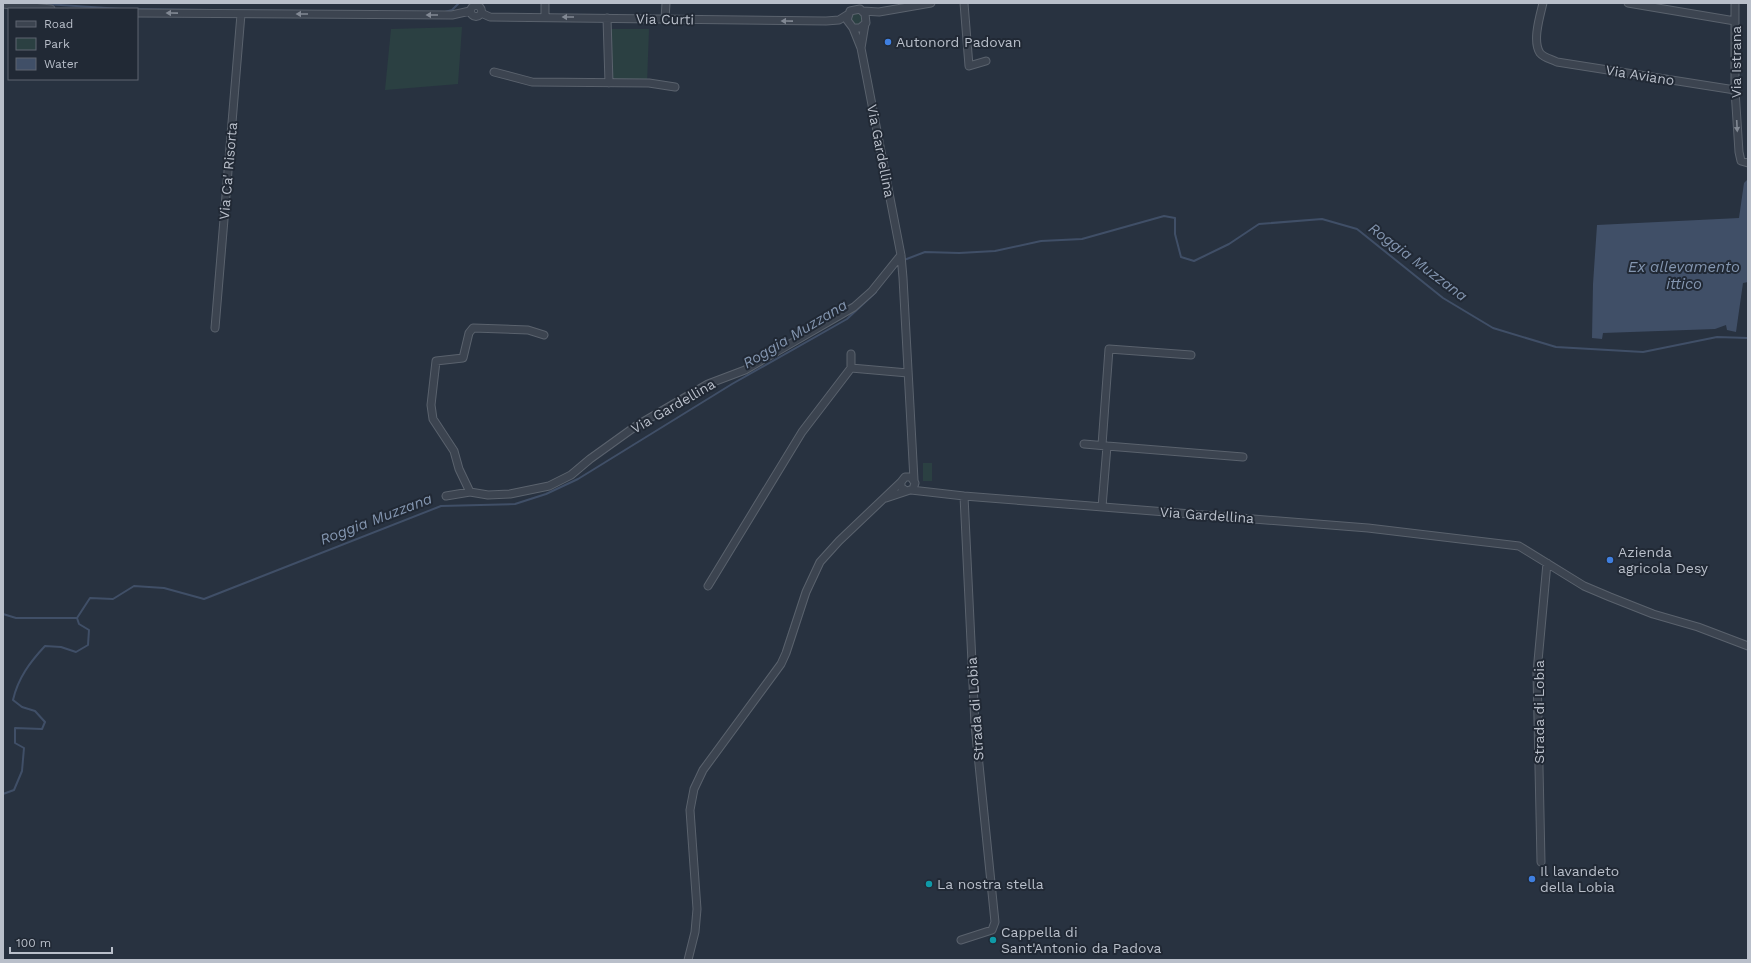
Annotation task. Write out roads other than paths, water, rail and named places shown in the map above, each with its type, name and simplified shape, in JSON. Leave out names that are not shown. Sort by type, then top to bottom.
[{"type":"street","points":[[545,17],[546,3]]},
{"type":"street","points":[[665,19],[666,3]]},
{"type":"street","name":"Via Gardellina","points":[[850,3],[848,23],[853,28],[861,48],[904,278],[912,455],[915,481]]},
{"type":"street","name":"Via Gardellina","points":[[857,3],[866,17],[861,48]]},
{"type":"street","points":[[849,13],[857,9],[862,11],[879,12],[931,3]]},
{"type":"street","points":[[964,3],[969,66],[986,61]]},
{"type":"street","name":"Via Aviano","points":[[1543,3],[1537,38],[1538,47],[1546,58],[1557,62],[1735,90]]},
{"type":"street","points":[[1628,3],[1735,21]]},
{"type":"street","name":"Via Istrana","points":[[1735,3],[1735,90],[1739,152],[1740,160],[1748,164]]},
{"type":"street","points":[[3,4],[41,8]]},
{"type":"street","name":"Via Curti","points":[[138,12],[452,15],[470,11],[471,14],[476,17],[479,8],[490,17],[826,22],[838,20],[849,13]]},
{"type":"street","points":[[853,28],[860,28],[879,12]]},
{"type":"street","name":"Via Ca' Risorta","points":[[215,328],[241,14]]},
{"type":"street","points":[[607,18],[609,83]]},
{"type":"street","points":[[494,72],[532,82],[649,83],[675,87]]},
{"type":"street","name":"Via Gardellina","points":[[446,496],[470,492],[488,495],[510,494],[548,486],[571,475],[590,459],[636,426],[708,384],[745,370],[854,306],[872,291],[901,258]]},
{"type":"street","points":[[470,492],[459,469],[454,451],[433,419],[431,405],[436,361],[463,358],[469,333],[473,328],[528,330],[544,335]]},
{"type":"street","points":[[1102,507],[1109,349],[1190,355]]},
{"type":"street","points":[[708,586],[802,432],[851,368],[851,354]]},
{"type":"street","points":[[851,368],[908,373]]},
{"type":"street","points":[[1084,444],[1243,457]]},
{"type":"street","name":"Via Gardellina","points":[[902,480],[912,455]]},
{"type":"street","points":[[688,960],[695,932],[697,909],[690,816],[694,789],[703,770],[781,664],[806,592],[820,562],[839,540],[907,476],[932,494]]},
{"type":"street","points":[[902,480],[901,487],[908,490]]},
{"type":"street","points":[[879,502],[915,486],[915,481]]},
{"type":"street","name":"Via Gardellina","points":[[908,490],[932,494],[1368,528],[1519,546],[1547,562]]},
{"type":"street","name":"Strada di Lobia","points":[[961,940],[992,930],[995,922],[975,725],[964,496]]},
{"type":"street","points":[[1547,562],[1584,586],[1610,597],[1653,614],[1698,627],[1748,646]]},
{"type":"street","name":"Strada di Lobia","points":[[1541,862],[1537,672],[1547,562]]},
{"type":"water","name":"Ex allevamento ittico","points":[[1748,179],[1748,282],[1743,283],[1736,332],[1727,330],[1726,325],[1715,329],[1603,333],[1602,339],[1592,338],[1593,284],[1597,225],[1739,218],[1744,183]]},
{"type":"waterway","points":[[30,3],[107,8]]},
{"type":"waterway","points":[[445,12],[452,10],[459,3]]},
{"type":"waterway","points":[[138,9],[313,11]]},
{"type":"waterway","name":"Roggia Muzzana","points":[[904,260],[925,252],[959,253],[995,251],[1041,241],[1082,239],[1164,216],[1175,218],[1175,234],[1181,257],[1194,261],[1229,244],[1259,224],[1322,219],[1357,229],[1443,298],[1493,328],[1556,347],[1643,352],[1717,337],[1748,338]]},
{"type":"waterway","name":"Roggia Muzzana","points":[[3,614],[16,618],[77,618],[90,598],[113,599],[134,586],[164,588],[204,599],[441,506],[515,504],[546,494],[578,479],[732,384],[847,319],[876,292]]},
{"type":"waterway","points":[[3,794],[14,790],[22,771],[24,748],[15,743],[15,728],[42,729],[45,722],[35,711],[22,707],[13,700],[21,677],[34,658],[45,646],[61,647],[76,652],[88,645],[89,630],[79,624],[77,618]]},
{"type":"place","name":"Autonord Padovan","points":[[888,42]]},
{"type":"place","name":"Azienda agricola Desy","points":[[1610,560]]},
{"type":"place","name":"Il lavandeto della Lobia","points":[[1532,879]]},
{"type":"place","name":"La nostra stella","points":[[929,884]]},
{"type":"place","name":"Cappella di Sant'Antonio da Padova","points":[[993,940]]}]
